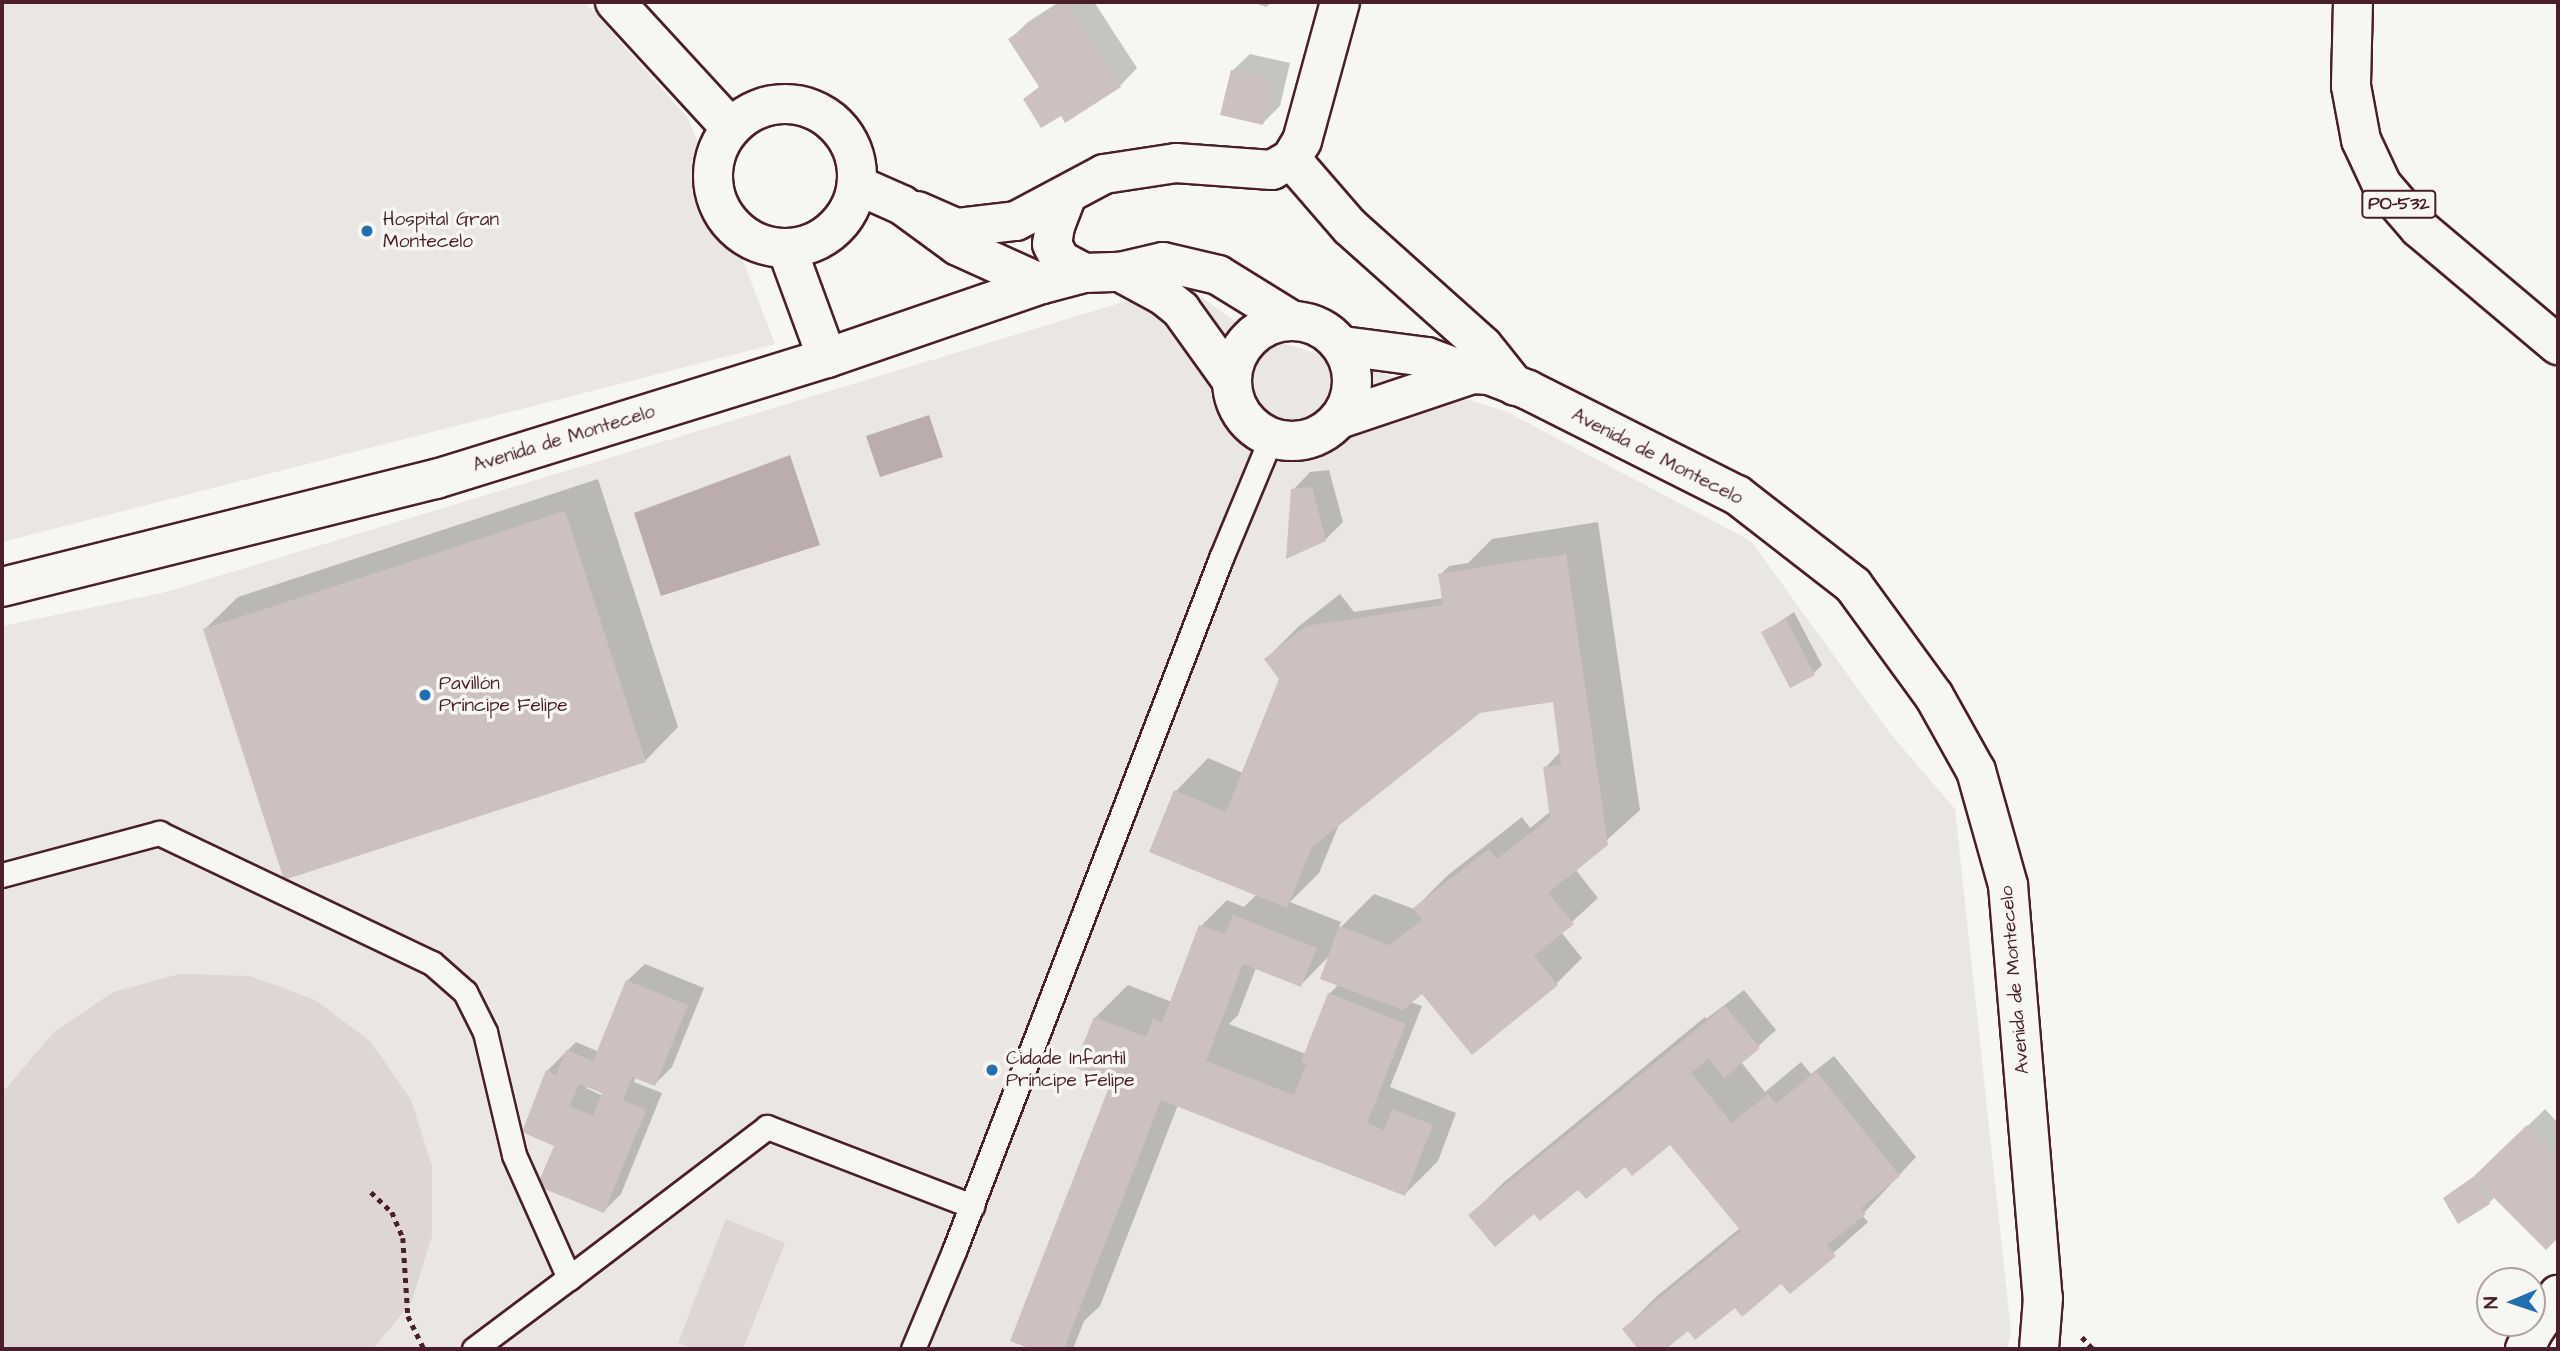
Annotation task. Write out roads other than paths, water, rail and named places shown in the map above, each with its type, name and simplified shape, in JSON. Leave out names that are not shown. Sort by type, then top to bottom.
[{"type":"street","points":[[615,2],[730,127]]},
{"type":"street","points":[[857,185],[956,228],[1016,221],[1104,174],[1152,165],[1176,163],[1272,170],[1291,159],[1302,141],[1340,2]]},
{"type":"street","name":"PO-532","points":[[2353,2],[2351,86],[2361,139],[2382,185],[2419,228],[2558,345]]},
{"type":"street","points":[[793,103],[815,109],[834,122],[848,140],[856,162],[857,185],[841,222],[826,236],[807,245],[787,249],[763,246],[742,235],[724,218],[715,195],[712,171],[717,148],[730,127],[748,113],[769,104],[793,103]]},
{"type":"street","points":[[1291,159],[1350,227],[1483,346],[1515,386]]},
{"type":"street","points":[[1067,195],[1055,226],[1052,244],[1060,260],[1164,296],[1181,310],[1232,381]]},
{"type":"street","points":[[902,205],[958,246],[1042,284]]},
{"type":"street","points":[[787,249],[827,358]]},
{"type":"street","name":"Avenida de Montecelo","points":[[2,587],[436,479],[827,358],[1042,284],[1163,262],[1218,275],[1290,320]]},
{"type":"street","points":[[1290,320],[1311,323],[1329,332],[1343,346],[1351,365],[1353,384],[1349,402],[1339,419],[1326,432],[1290,442],[1271,438],[1253,427],[1239,411],[1232,370],[1240,350],[1253,334],[1271,323],[1290,320]]},
{"type":"street","name":"Avenida de Montecelo","points":[[1343,346],[1427,357],[1474,374],[1489,376],[1515,386],[1737,495],[1853,585],[1934,695],[1976,771],[2008,885],[2043,1298],[2039,1349]]},
{"type":"street","points":[[1339,419],[1474,374]]},
{"type":"street","points":[[2525,1349],[2558,1295]]},
{"type":"lane","points":[[913,1349],[972,1206],[1221,558],[1271,438]]},
{"type":"lane","points":[[2,875],[159,834],[432,963],[465,992],[485,1032],[514,1155],[569,1278]]},
{"type":"lane","points":[[474,1349],[767,1127],[972,1206]]},
{"type":"place","name":"Hospital Gran Montecelo","points":[[367,231]]},
{"type":"place","name":"Pavillón Príncipe Felipe","points":[[425,695]]},
{"type":"place","name":"Cidade Infantil Príncipe Felipe","points":[[992,1070]]}]
